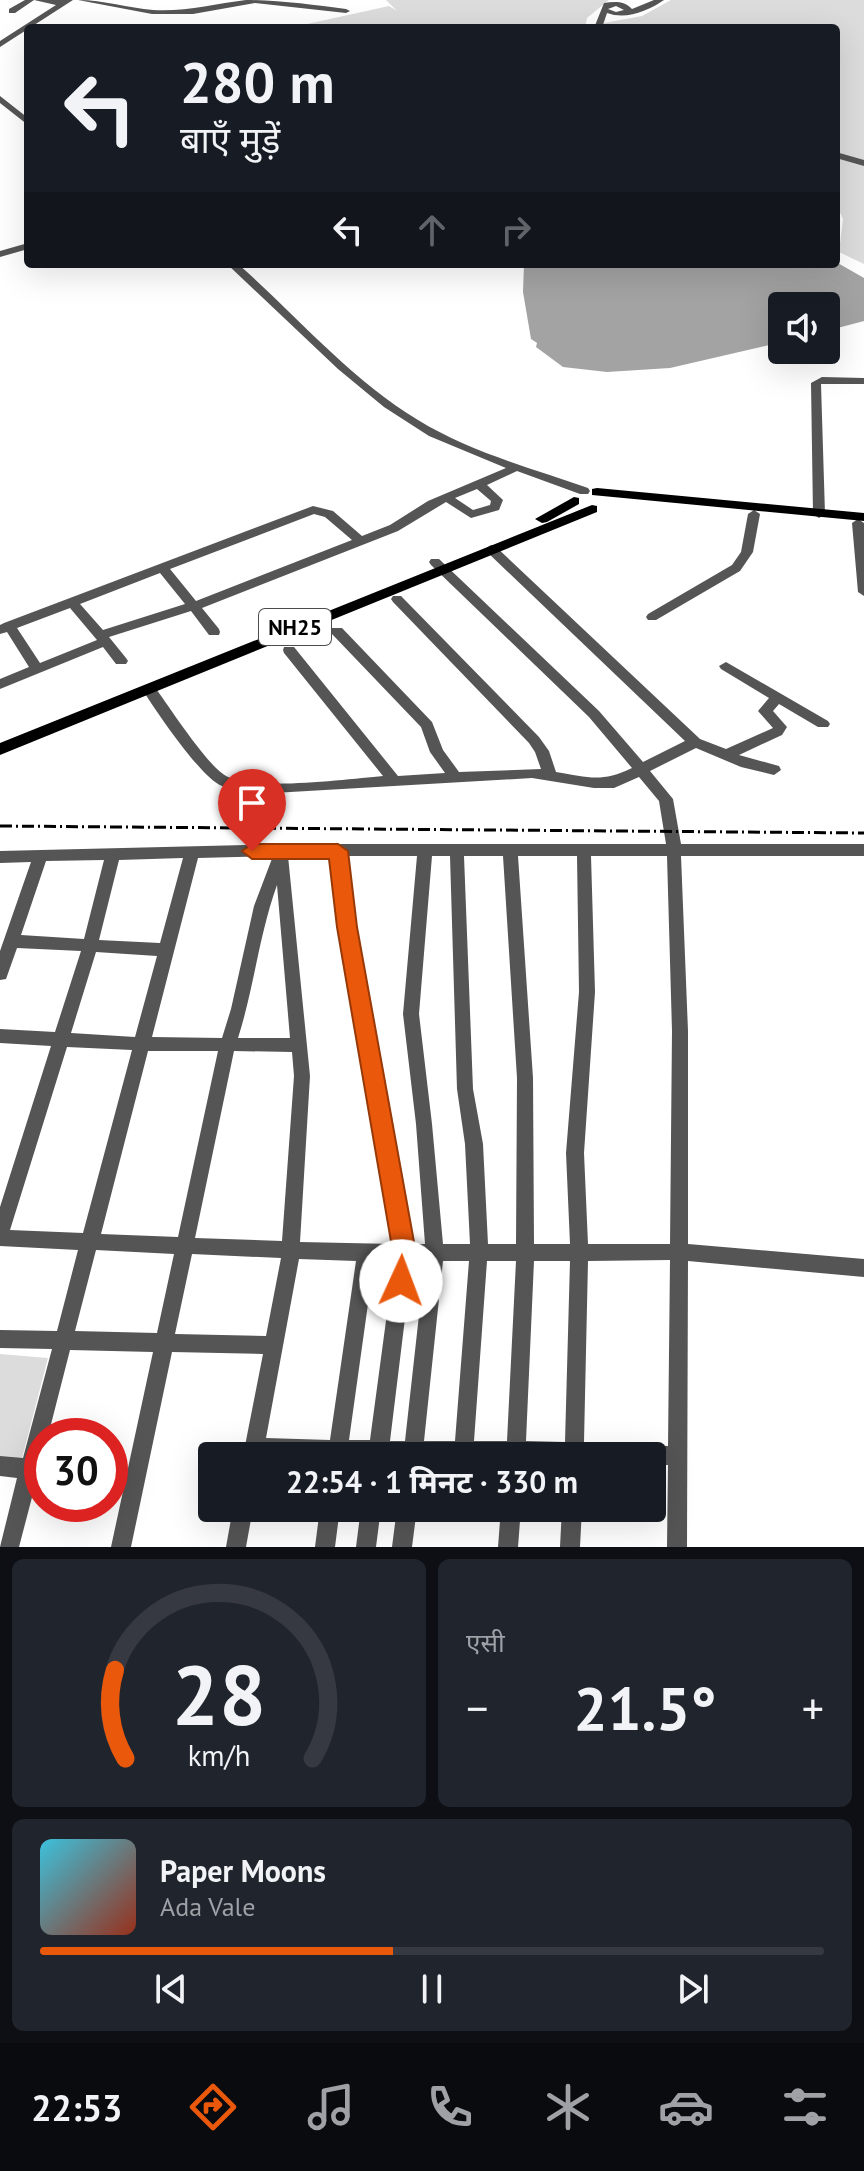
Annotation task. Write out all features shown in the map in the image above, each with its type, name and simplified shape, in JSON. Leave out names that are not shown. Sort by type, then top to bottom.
[{"type":"main road","name":"NH25","points":[[0,749],[149,689],[587,499],[819,514],[862,521]]},
{"type":"main road","name":"NH25","points":[[0,740],[438,565],[491,549],[587,499],[862,521]]},
{"type":"street","points":[[12,11],[30,0]]},
{"type":"street","points":[[38,0],[65,2]]},
{"type":"street","points":[[82,0],[172,13],[255,1],[346,11]]},
{"type":"street","points":[[613,10],[639,11],[660,0]]},
{"type":"street","points":[[32,24],[65,2]]},
{"type":"street","points":[[613,10],[616,14],[613,10]]},
{"type":"street","points":[[0,45],[24,29]]},
{"type":"street","points":[[0,99],[24,119]]},
{"type":"street","points":[[840,156],[864,163]]},
{"type":"street","points":[[0,254],[24,247]]},
{"type":"street","points":[[236,268],[340,368],[412,421],[438,436],[587,499]]},
{"type":"street","points":[[819,514],[816,383],[822,380],[864,381]]},
{"type":"street","points":[[0,684],[102,639],[394,528],[447,498],[518,469]]},
{"type":"street","points":[[447,498],[471,514],[495,507],[497,500],[479,484]]},
{"type":"street","points":[[37,669],[4,628],[313,510],[329,514],[360,541]]},
{"type":"street","points":[[652,617],[736,568],[745,559],[754,514]]},
{"type":"street","points":[[862,521],[864,592]]},
{"type":"street","points":[[491,549],[695,742],[774,770]]},
{"type":"street","points":[[438,565],[594,714],[666,799],[673,831],[680,1031],[677,1547]]},
{"type":"street","points":[[162,567],[214,632]]},
{"type":"street","points":[[397,599],[534,740],[542,751],[549,773]]},
{"type":"street","points":[[72,602],[121,661]]},
{"type":"street","points":[[337,631],[427,725],[437,752],[455,777]]},
{"type":"street","points":[[289,650],[394,780]]},
{"type":"street","points":[[726,666],[823,724]]},
{"type":"street","points":[[149,689],[207,767],[222,781],[256,789],[549,773],[594,783],[614,783],[695,742]]},
{"type":"street","points":[[726,755],[777,732],[779,724],[765,711],[777,697]]},
{"type":"street","points":[[0,857],[282,850],[864,850]]},
{"type":"street","points":[[256,1442],[291,1251],[302,1076],[282,850]]},
{"type":"street","points":[[121,1547],[227,1046],[242,997],[262,906],[282,850]]},
{"type":"street","points":[[338,851],[349,942],[404,1253],[379,1442]]},
{"type":"street","points":[[414,1442],[435,1254],[411,1014],[425,851]]},
{"type":"street","points":[[457,852],[465,1089],[474,1144],[479,1254],[465,1442]]},
{"type":"street","points":[[510,852],[525,1078],[525,1254],[516,1442]]},
{"type":"street","points":[[574,1442],[579,1252],[575,1153],[587,992],[584,852]]},
{"type":"street","points":[[44,1418],[192,853]]},
{"type":"street","points":[[113,855],[90,946],[0,1237],[366,1253],[680,1252],[864,1268]]},
{"type":"street","points":[[0,974],[40,857]]},
{"type":"street","points":[[11,941],[166,950]]},
{"type":"street","points":[[0,1036],[142,1044],[299,1045]]},
{"type":"street","points":[[340,1442],[366,1253]]},
{"type":"street","points":[[0,1339],[64,1343],[274,1345]]},
{"type":"street","points":[[666,1456],[677,1456]]},
{"type":"street","points":[[0,1466],[24,1468]]},
{"type":"street","points":[[9,1547],[24,1491]]},
{"type":"street","points":[[236,1547],[240,1522]]},
{"type":"street","points":[[325,1547],[328,1522]]},
{"type":"street","points":[[366,1547],[369,1522]]},
{"type":"street","points":[[402,1547],[405,1522]]},
{"type":"street","points":[[508,1547],[510,1522]]},
{"type":"street","points":[[570,1547],[571,1522]]},
{"type":"shaded area","points":[[386,0],[609,0],[587,18],[586,24],[307,24],[389,6],[397,11]]},
{"type":"shaded area","points":[[671,0],[864,0],[864,264],[840,252],[843,219],[840,213],[840,24],[604,24],[642,16]]},
{"type":"shaded area","points":[[840,264],[864,278],[864,321],[840,327],[840,292],[768,292],[768,345],[670,368],[607,372],[563,367],[536,347],[537,343],[531,339],[523,292],[524,268],[840,268]]},
{"type":"shaded area","points":[[0,1354],[48,1358],[32,1418],[24,1418],[24,1451],[20,1466],[0,1464]]},
{"type":"railway","points":[[0,826],[864,833]]},
{"type":"route","points":[[252,851],[338,851],[347,927],[404,1253],[401,1281]]}]
